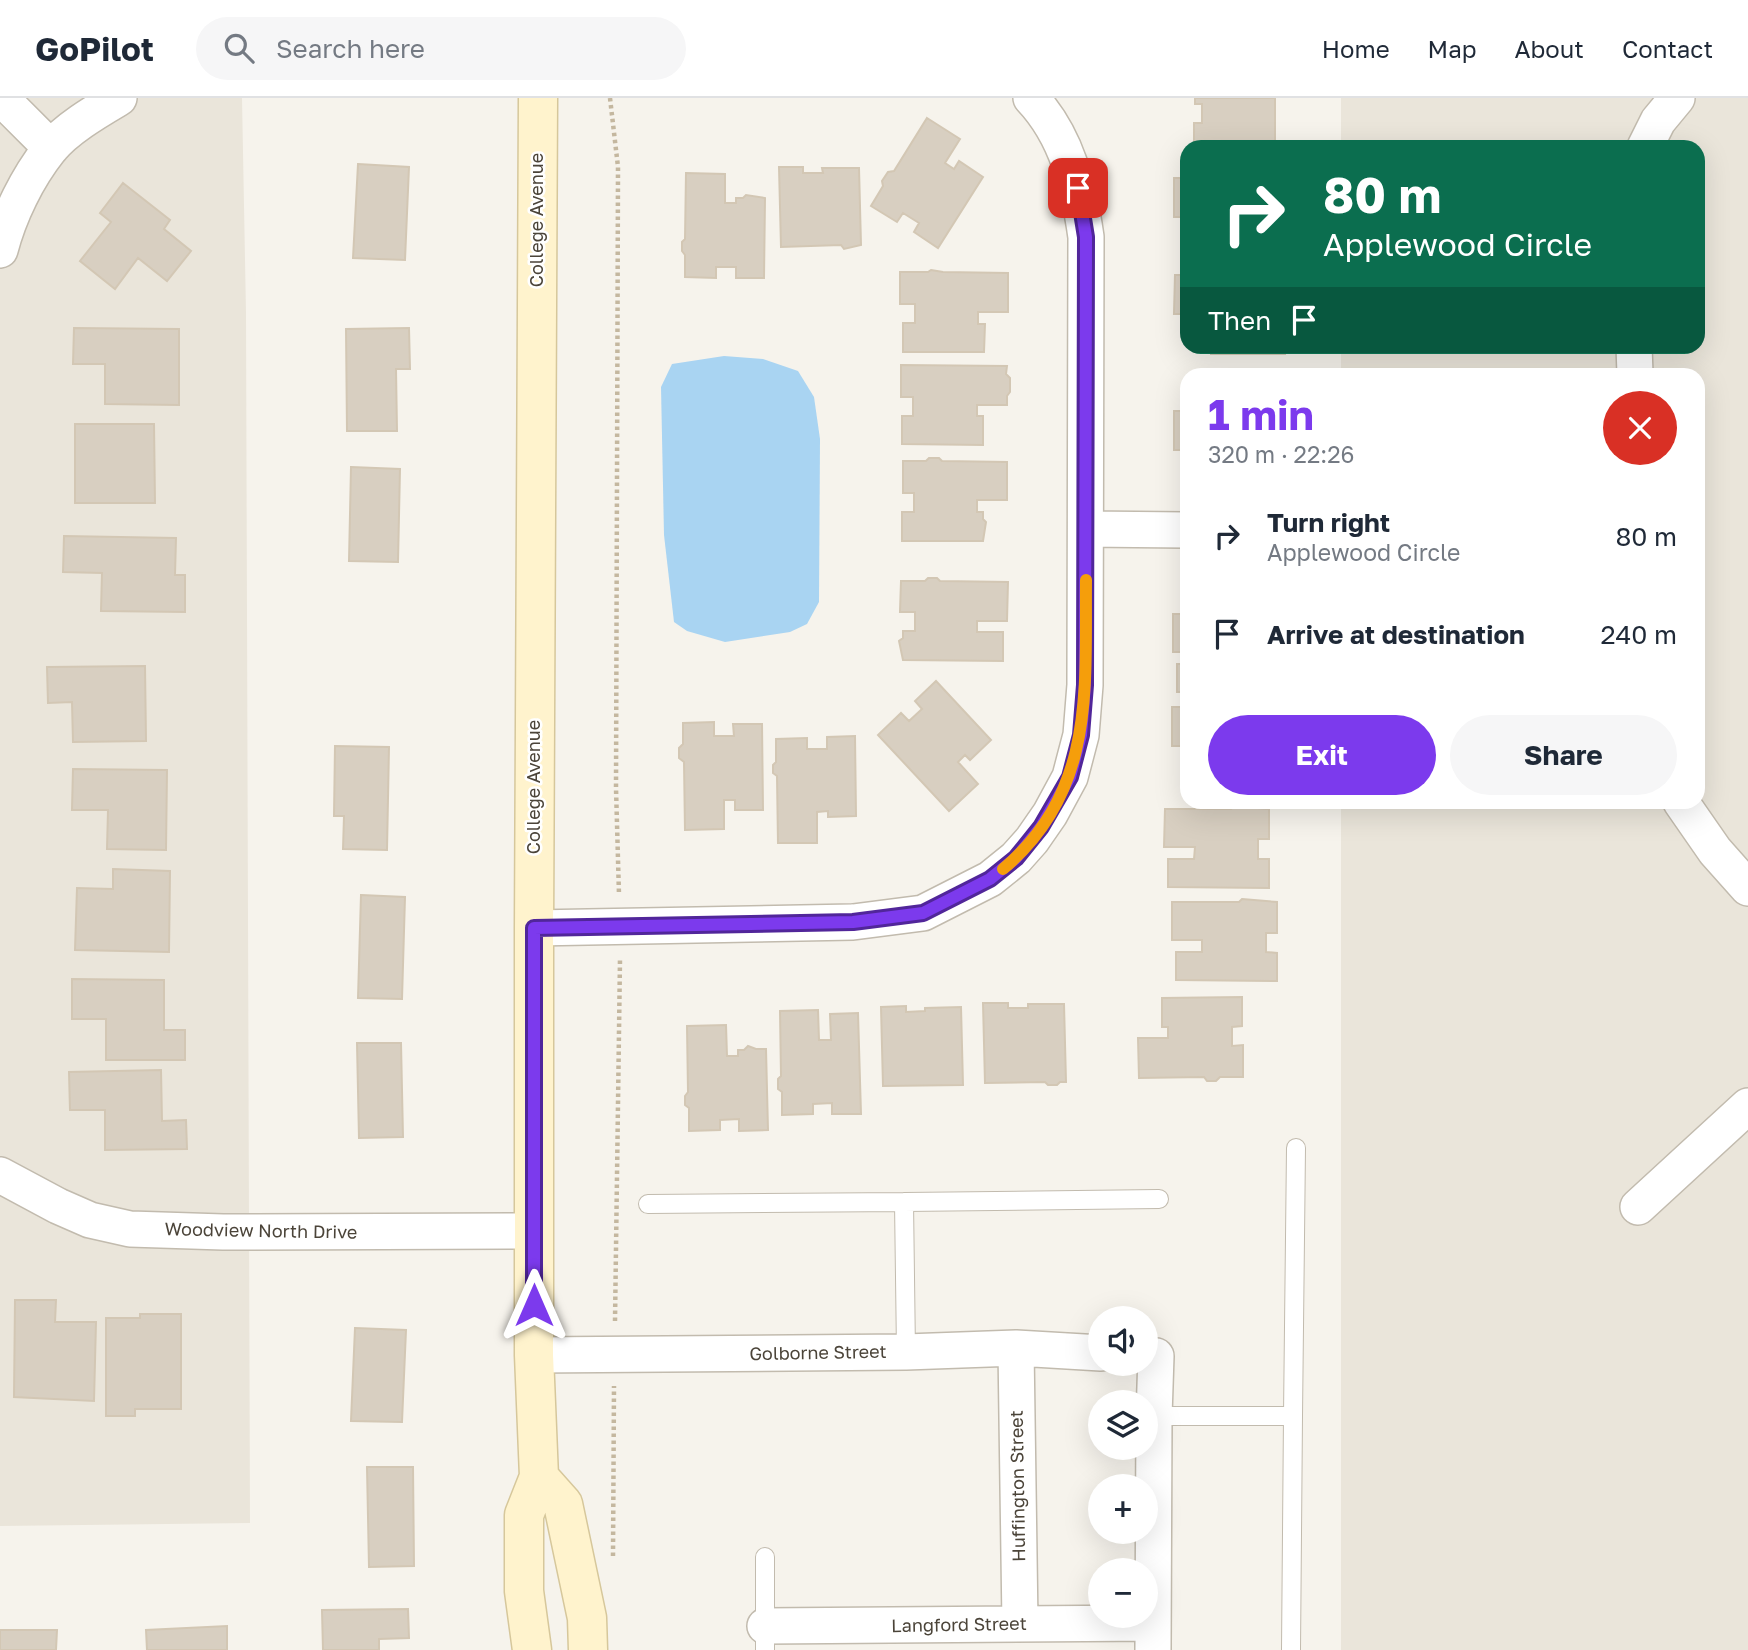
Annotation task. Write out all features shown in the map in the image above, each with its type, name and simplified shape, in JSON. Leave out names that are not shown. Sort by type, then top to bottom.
[{"type":"main road","name":"College Avenue","points":[[532,1650],[524,1591],[524,1515],[539,1477],[534,1355],[538,98]]},
{"type":"main road","points":[[539,1477],[563,1504],[587,1618],[588,1650]]},
{"type":"street","points":[[1,98],[51,148]]},
{"type":"street","points":[[0,250],[6,227],[26,186],[51,148],[94,112],[119,98]]},
{"type":"street","points":[[534,928],[853,922],[923,913],[990,879],[1016,858],[1050,814],[1070,777],[1081,735],[1085,685],[1086,237],[1074,171],[1059,139],[1031,98]]},
{"type":"street","points":[[1648,140],[1658,121],[1677,98]]},
{"type":"street","points":[[1086,529],[1180,530]]},
{"type":"street","points":[[1686,809],[1715,852],[1748,888]]},
{"type":"street","points":[[1638,1207],[1748,1106]]},
{"type":"street","name":"Woodview North Drive","points":[[0,1175],[90,1220],[130,1229],[223,1232],[534,1231]]},
{"type":"street","name":"Golborne Street","points":[[534,1355],[906,1352],[1016,1348],[1088,1352]]},
{"type":"street","name":"Huffington Street","points":[[1016,1348],[1020,1624]]},
{"type":"street","points":[[1153,1637],[1154,1460]]},
{"type":"street","name":"Langford Street","points":[[765,1638],[1020,1624],[1153,1637]]},
{"type":"lane","points":[[1291,1650],[1296,1148]]},
{"type":"lane","points":[[648,1204],[1158,1199]]},
{"type":"lane","points":[[904,1202],[906,1352]]},
{"type":"lane","points":[[1158,1416],[1293,1416]]},
{"type":"lane","points":[[765,1558],[765,1638]]},
{"type":"path","points":[[610,98],[618,167],[616,788],[620,904]]},
{"type":"path","points":[[615,1327],[620,957]]},
{"type":"path","points":[[613,1567],[614,1379]]},
{"type":"shaded area","points":[[0,98],[242,98],[246,313],[250,1523],[0,1526]]},
{"type":"shaded area","points":[[1341,98],[1748,98],[1748,1650],[1341,1650],[1341,809],[1705,809],[1705,368],[1341,368],[1341,354],[1705,354],[1705,140],[1341,140]]},
{"type":"water","points":[[724,356],[763,359],[798,371],[814,397],[820,439],[819,602],[807,624],[790,632],[725,642],[687,631],[674,622],[664,535],[661,387],[672,364]]},
{"type":"building","points":[[1195,98],[1275,98],[1275,140],[1194,140],[1194,123],[1202,123],[1202,104],[1195,104]]},
{"type":"building","points":[[927,118],[960,139],[945,163],[954,169],[959,161],[983,177],[938,248],[914,232],[919,223],[903,213],[897,222],[871,206],[883,186],[882,181],[888,172],[894,171]]},
{"type":"building","points":[[358,164],[409,167],[405,260],[353,258]]},
{"type":"building","points":[[779,167],[803,167],[803,173],[823,173],[822,168],[859,168],[861,245],[844,249],[841,245],[781,247]]},
{"type":"building","points":[[686,173],[725,174],[725,203],[736,203],[736,198],[746,195],[765,198],[764,278],[736,278],[736,267],[716,267],[716,278],[685,277],[682,242],[685,239]]},
{"type":"building","points":[[1174,178],[1180,178],[1180,217],[1174,217]]},
{"type":"building","points":[[123,183],[170,220],[164,229],[191,251],[167,281],[138,258],[115,289],[80,261],[111,222],[100,213]]},
{"type":"building","points":[[931,270],[1008,273],[1008,312],[978,312],[978,324],[985,324],[984,352],[903,352],[903,323],[915,323],[915,304],[900,304],[900,272]]},
{"type":"building","points":[[1175,275],[1180,275],[1180,314],[1174,314]]},
{"type":"building","points":[[74,328],[179,329],[179,405],[105,404],[105,364],[73,364]]},
{"type":"building","points":[[409,328],[410,369],[396,369],[397,431],[347,431],[346,329]]},
{"type":"building","points":[[901,365],[1007,366],[1010,392],[1007,405],[977,405],[977,416],[983,416],[983,445],[902,444],[902,416],[913,416],[913,397],[901,397]]},
{"type":"building","points":[[1174,411],[1180,411],[1180,450],[1174,450]]},
{"type":"building","points":[[75,424],[154,424],[155,503],[75,503]]},
{"type":"building","points":[[929,458],[939,458],[942,461],[1007,462],[1007,500],[977,500],[977,512],[983,512],[986,522],[983,541],[902,541],[902,512],[914,512],[914,493],[903,493],[903,461],[926,461]]},
{"type":"building","points":[[351,467],[400,469],[398,562],[349,561]]},
{"type":"building","points":[[64,536],[176,538],[175,575],[185,575],[185,612],[101,611],[102,573],[63,572]]},
{"type":"building","points":[[928,578],[937,578],[940,581],[1008,582],[1007,621],[977,621],[977,632],[1003,632],[1003,661],[903,660],[899,641],[903,638],[903,631],[915,631],[915,612],[900,612],[901,581],[925,581]]},
{"type":"building","points":[[1173,614],[1180,614],[1180,652],[1173,652]]},
{"type":"building","points":[[1177,664],[1180,664],[1180,692],[1177,692]]},
{"type":"building","points":[[145,666],[146,741],[73,742],[72,702],[48,703],[47,667]]},
{"type":"building","points":[[936,681],[991,740],[970,760],[965,755],[958,762],[978,784],[949,811],[878,735],[901,713],[909,721],[922,709],[915,701]]},
{"type":"building","points":[[1172,707],[1180,707],[1180,746],[1172,746]]},
{"type":"building","points":[[714,722],[714,736],[734,736],[733,724],[762,724],[763,810],[735,810],[735,800],[724,800],[724,829],[685,830],[684,762],[679,758],[679,748],[683,744],[683,723]]},
{"type":"building","points":[[855,736],[856,816],[828,817],[828,811],[817,812],[817,843],[778,843],[777,776],[773,773],[776,739],[807,738],[807,749],[827,749],[827,737]]},
{"type":"building","points":[[335,746],[389,747],[387,850],[343,849],[344,816],[334,816]]},
{"type":"building","points":[[73,769],[167,770],[166,850],[107,849],[108,810],[72,810]]},
{"type":"building","points":[[1165,809],[1269,809],[1269,839],[1258,839],[1258,859],[1269,859],[1269,888],[1168,887],[1168,859],[1194,859],[1195,847],[1164,847]]},
{"type":"building","points":[[113,869],[170,871],[169,952],[75,950],[77,888],[113,889]]},
{"type":"building","points":[[361,895],[405,897],[402,999],[358,998]]},
{"type":"building","points":[[1242,899],[1277,902],[1277,933],[1266,933],[1266,952],[1277,953],[1277,981],[1176,980],[1176,952],[1202,952],[1202,940],[1172,940],[1172,902],[1239,902]]},
{"type":"building","points":[[72,979],[164,980],[164,1030],[185,1030],[185,1060],[106,1060],[106,1019],[72,1019]]},
{"type":"building","points":[[1242,997],[1242,1026],[1232,1027],[1232,1046],[1243,1045],[1243,1077],[1220,1077],[1216,1081],[1207,1081],[1204,1077],[1139,1078],[1138,1038],[1168,1038],[1168,1027],[1162,1027],[1162,998]]},
{"type":"building","points":[[983,1003],[1008,1003],[1008,1008],[1028,1008],[1028,1004],[1064,1004],[1066,1082],[1057,1085],[1048,1085],[1045,1082],[985,1083]]},
{"type":"building","points":[[906,1006],[906,1012],[925,1011],[925,1008],[961,1007],[963,1085],[883,1086],[881,1007]]},
{"type":"building","points":[[818,1010],[819,1040],[831,1040],[830,1014],[858,1013],[861,1114],[832,1114],[832,1103],[813,1104],[813,1114],[782,1115],[782,1092],[778,1089],[778,1079],[781,1076],[780,1011]]},
{"type":"building","points":[[726,1025],[727,1056],[738,1056],[738,1050],[744,1050],[748,1046],[766,1049],[768,1130],[739,1131],[739,1119],[720,1120],[720,1130],[689,1131],[689,1108],[685,1105],[688,1092],[687,1026]]},
{"type":"building","points":[[357,1043],[401,1043],[403,1137],[359,1138]]},
{"type":"building","points":[[161,1070],[162,1121],[186,1120],[187,1149],[105,1150],[105,1110],[70,1110],[69,1072]]},
{"type":"building","points":[[15,1300],[56,1300],[55,1322],[96,1322],[94,1401],[14,1397]]},
{"type":"building","points":[[140,1314],[181,1314],[181,1409],[135,1409],[135,1416],[106,1416],[106,1318],[140,1318]]},
{"type":"building","points":[[355,1328],[406,1330],[402,1422],[351,1421]]},
{"type":"building","points":[[367,1467],[413,1467],[414,1566],[369,1567]]},
{"type":"building","points":[[408,1609],[409,1638],[379,1639],[379,1650],[323,1650],[322,1610]]},
{"type":"building","points":[[227,1626],[227,1650],[147,1650],[146,1630]]},
{"type":"building","points":[[0,1630],[57,1630],[56,1650],[0,1650]]},
{"type":"slow traffic","points":[[1003,869],[1032,840],[1070,777],[1081,735],[1085,685],[1086,580]]},
{"type":"route","points":[[534,1305],[534,928],[853,922],[923,913],[990,879],[1016,858],[1050,814],[1070,777],[1081,735],[1085,685],[1086,237],[1078,188]]}]
